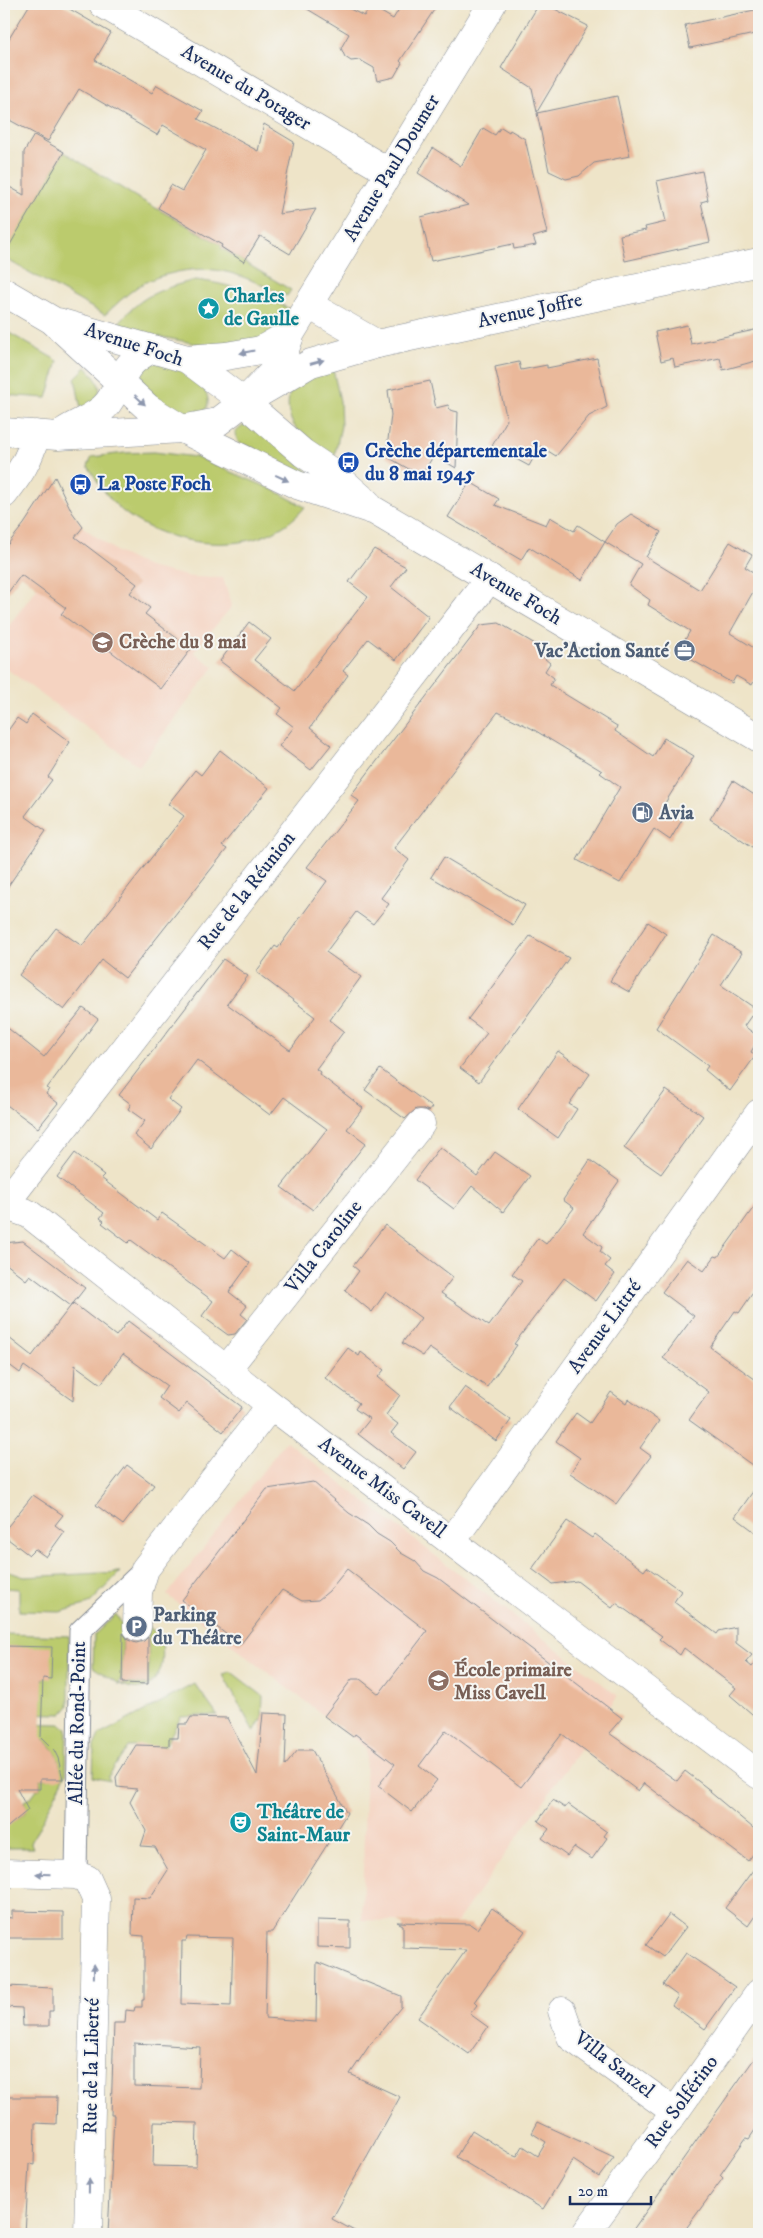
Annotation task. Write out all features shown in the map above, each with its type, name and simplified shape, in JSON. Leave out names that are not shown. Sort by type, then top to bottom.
[{"type":"street","name":"Avenue du Potager","points":[[103,4],[389,172]]},
{"type":"street","name":"Avenue Paul Doumer","points":[[291,332],[492,4]]},
{"type":"street","name":"Avenue Joffre","points":[[244,402],[311,363],[377,344],[759,262]]},
{"type":"street","name":"Avenue Foch","points":[[4,292],[52,320],[148,408],[182,429],[297,484],[375,511],[759,738]]},
{"type":"street","points":[[309,305],[377,344]]},
{"type":"street","name":"Avenue Foch","points":[[52,320],[187,359],[244,402],[303,453],[334,473],[375,511]]},
{"type":"street","points":[[187,359],[226,356],[261,350],[291,332]]},
{"type":"street","points":[[4,432],[47,435],[182,429],[218,422],[244,402],[279,366],[291,332]]},
{"type":"street","points":[[4,494],[25,467],[32,449],[47,435],[93,417],[107,404],[130,363],[152,349]]},
{"type":"street","name":"Rue de la Réunion","points":[[4,1204],[490,578]]},
{"type":"street","name":"Avenue Littré","points":[[452,1541],[759,1113]]},
{"type":"street","name":"Villa Caroline","points":[[226,1370],[421,1124]]},
{"type":"street","name":"Avenue Miss Cavell","points":[[4,1204],[28,1214],[226,1370],[759,1775]]},
{"type":"street","name":"Allée du Rond-Point","points":[[76,1875],[80,1631],[145,1569],[271,1404]]},
{"type":"street","name":"Allée du Rond-Point","points":[[137,1627],[138,1592],[145,1569]]},
{"type":"street","points":[[4,1873],[76,1875]]},
{"type":"street","name":"Rue de la Liberté","points":[[76,1875],[86,1879],[96,1899],[88,2234]]},
{"type":"street","name":"Rue Solférino","points":[[586,2234],[759,1993]]},
{"type":"street","name":"Villa Sanzel","points":[[562,2011],[571,2037],[675,2112]]},
{"type":"shaded area","name":"Crèche du 8 mai","points":[[83,527],[117,552],[148,567],[191,577],[223,578],[232,606],[194,652],[214,667],[139,766],[4,667],[4,632]]},
{"type":"shaded area","name":"École primaire Miss Cavell","points":[[286,1441],[618,1696],[456,1923],[362,1920],[366,1748],[167,1595]]},
{"type":"green space","points":[[64,152],[136,197],[222,245],[221,248],[291,290],[287,296],[244,277],[230,273],[217,270],[186,270],[148,281],[133,290],[105,315],[4,258],[4,252]]},
{"type":"green space","points":[[196,280],[244,290],[290,309],[270,333],[255,343],[208,346],[115,328],[132,309],[150,296],[171,287]]},
{"type":"green space","points":[[4,330],[58,361],[47,398],[4,395]]},
{"type":"green space","points":[[166,361],[197,382],[203,389],[207,396],[208,404],[204,412],[184,415],[156,398],[146,387],[142,380],[141,372],[148,363]]},
{"type":"green space","points":[[332,365],[340,401],[341,426],[334,458],[314,445],[298,431],[289,414],[288,404],[290,391]]},
{"type":"green space","points":[[86,367],[97,381],[99,391],[98,396],[82,414],[75,378]]},
{"type":"green space","points":[[254,424],[319,481],[238,442],[235,434],[237,431],[243,426]]},
{"type":"green space","points":[[154,452],[196,457],[274,490],[305,507],[287,523],[267,535],[244,541],[196,542],[172,536],[149,527],[129,516],[117,506],[88,466],[92,457]]},
{"type":"green space","points":[[4,1570],[24,1577],[120,1572],[89,1604],[60,1612],[19,1611],[19,1589],[4,1588]]},
{"type":"green space","points":[[116,1614],[123,1626],[122,1678],[119,1683],[93,1667],[94,1635]]},
{"type":"green space","points":[[148,1627],[162,1636],[162,1665],[155,1679],[147,1686],[139,1688],[120,1684],[148,1684]]},
{"type":"green space","points":[[4,1634],[69,1636],[69,1706],[62,1714],[7,1713],[38,1680],[44,1679],[45,1648],[4,1647]]},
{"type":"green space","points":[[230,1671],[263,1696],[262,1721],[260,1721],[254,1732],[223,1675]]},
{"type":"green space","points":[[195,1684],[217,1715],[181,1717],[165,1746],[128,1747],[108,1777],[110,1781],[93,1777],[94,1746],[99,1735]]},
{"type":"green space","points":[[7,1723],[61,1724],[67,1728],[66,1774],[31,1843],[33,1848],[4,1848],[4,1829],[27,1811],[24,1801],[32,1796],[37,1789],[40,1789],[41,1779],[61,1778],[59,1765],[56,1755],[45,1741],[29,1731]]},
{"type":"building","points":[[30,4],[61,4],[111,33],[95,60],[152,93],[157,85],[203,111],[198,119],[258,151],[264,124],[294,142],[279,214],[316,209],[290,254],[260,236],[244,262],[221,247],[222,245],[158,208],[171,185],[182,191],[206,150],[163,125],[157,135],[79,89],[48,141],[4,117],[4,47]]},
{"type":"building","points":[[299,4],[340,4],[364,16],[371,6],[393,19],[402,4],[438,4],[400,61],[402,63],[394,77],[377,81],[374,68],[360,60],[351,61],[345,57],[341,48],[349,34]]},
{"type":"building","points":[[539,4],[545,4],[588,26],[537,112],[532,88],[501,68]]},
{"type":"building","points":[[759,9],[759,33],[690,48],[685,25]]},
{"type":"building","points":[[617,96],[630,156],[594,163],[579,176],[566,179],[549,171],[537,113]]},
{"type":"building","points":[[501,127],[525,139],[547,233],[533,237],[536,245],[514,249],[513,244],[431,261],[421,217],[468,205],[418,173],[433,148],[461,166],[483,128],[495,135]]},
{"type":"building","points":[[34,135],[64,152],[4,255],[4,184],[24,195],[24,152]]},
{"type":"building","points":[[702,171],[708,200],[701,202],[710,242],[625,261],[620,235],[646,230],[645,227],[666,222],[657,181]]},
{"type":"building","points":[[687,325],[691,344],[759,329],[759,360],[723,370],[720,358],[675,367],[673,358],[661,361],[655,332]]},
{"type":"building","points":[[597,358],[607,407],[589,416],[556,456],[540,446],[529,466],[492,446],[507,420],[495,367],[519,362],[521,370],[547,365],[547,368]]},
{"type":"building","points":[[430,381],[436,408],[448,405],[450,410],[458,412],[456,468],[434,455],[421,476],[386,456],[391,415],[388,390]]},
{"type":"building","points":[[55,477],[72,512],[83,527],[75,537],[137,584],[130,593],[150,608],[145,614],[191,649],[161,689],[61,614],[66,608],[21,575],[4,598],[4,549],[24,524]]},
{"type":"building","points":[[470,482],[499,499],[495,505],[546,525],[550,517],[574,531],[578,525],[605,542],[582,580],[529,547],[521,560],[448,517]]},
{"type":"building","points":[[631,514],[661,532],[646,557],[700,590],[730,542],[752,555],[745,567],[759,576],[759,581],[730,633],[759,651],[759,672],[752,685],[736,676],[732,683],[678,652],[690,631],[648,605],[650,600],[629,585],[641,564],[605,542],[617,524]]},
{"type":"building","points":[[374,549],[406,567],[391,587],[429,617],[396,660],[368,639],[343,671],[348,675],[310,728],[331,745],[311,770],[279,746],[294,727],[277,714],[282,708],[220,661],[249,622],[271,639],[254,660],[295,691],[368,597],[349,582]]},
{"type":"building","points":[[499,623],[542,648],[539,654],[550,663],[545,671],[554,678],[550,685],[617,726],[615,731],[653,757],[664,738],[694,756],[662,808],[682,820],[670,840],[654,829],[620,883],[577,860],[620,787],[600,773],[602,771],[531,728],[498,712],[394,848],[409,860],[381,898],[389,904],[373,924],[356,912],[326,952],[361,977],[330,1020],[344,1031],[316,1069],[320,1072],[319,1074],[363,1108],[347,1129],[366,1143],[313,1210],[281,1187],[327,1129],[284,1097],[270,1115],[197,1060],[168,1099],[181,1109],[151,1149],[134,1135],[145,1121],[128,1109],[131,1104],[119,1095],[223,959],[248,976],[227,1004],[290,1050],[315,1017],[256,972],[275,946],[278,948],[327,881],[307,867],[359,801],[351,795],[481,625]]},
{"type":"building","points":[[32,714],[70,742],[48,777],[52,780],[25,816],[46,831],[4,892],[4,736],[17,718],[26,724]]},
{"type":"building","points":[[220,750],[269,788],[222,846],[227,849],[125,978],[102,960],[64,1010],[19,975],[56,928],[82,946],[184,816],[168,804],[195,770],[201,775]]},
{"type":"building","points":[[733,781],[759,798],[759,851],[710,819]]},
{"type":"building","points":[[444,857],[525,905],[513,925],[431,877]]},
{"type":"building","points":[[648,922],[666,934],[629,992],[610,981]]},
{"type":"building","points":[[714,935],[742,953],[721,985],[756,1009],[744,1026],[759,1037],[751,1052],[756,1055],[730,1091],[705,1070],[708,1066],[656,1028]]},
{"type":"building","points":[[530,936],[569,958],[479,1082],[460,1068],[487,1033],[468,1019]]},
{"type":"building","points":[[83,1008],[98,1019],[47,1088],[49,1089],[46,1094],[58,1103],[38,1128],[4,1103],[4,1025],[44,1057]]},
{"type":"building","points":[[558,1051],[590,1074],[569,1104],[577,1109],[558,1138],[518,1109]]},
{"type":"building","points":[[380,1069],[432,1107],[429,1111],[416,1109],[405,1119],[365,1090]]},
{"type":"building","points":[[666,1090],[703,1116],[661,1174],[624,1148]]},
{"type":"building","points":[[440,1147],[477,1176],[495,1152],[530,1176],[503,1212],[472,1186],[454,1209],[415,1180]]},
{"type":"building","points":[[75,1153],[104,1175],[101,1178],[157,1220],[162,1213],[225,1258],[232,1249],[250,1263],[229,1292],[247,1306],[241,1314],[247,1319],[235,1334],[228,1335],[202,1316],[213,1301],[131,1240],[128,1243],[102,1223],[104,1221],[100,1218],[104,1213],[57,1177]]},
{"type":"building","points":[[590,1160],[619,1181],[583,1233],[602,1247],[600,1252],[610,1260],[605,1266],[615,1274],[596,1301],[564,1278],[514,1344],[517,1345],[487,1387],[429,1348],[423,1356],[402,1343],[421,1318],[386,1292],[372,1312],[345,1290],[359,1271],[353,1266],[385,1225],[453,1277],[441,1293],[489,1326],[522,1281],[512,1274],[538,1238],[546,1244],[574,1208],[563,1200]]},
{"type":"building","points":[[759,1200],[759,1284],[739,1313],[735,1311],[710,1347],[759,1382],[759,1470],[689,1420],[709,1392],[663,1358],[694,1316],[662,1292],[687,1259],[704,1271],[715,1256],[718,1257]]},
{"type":"building","points":[[23,1241],[85,1288],[71,1306],[30,1275],[26,1280],[4,1262],[4,1243]]},
{"type":"building","points":[[73,1303],[116,1336],[128,1321],[242,1407],[223,1432],[187,1403],[179,1413],[159,1398],[167,1386],[123,1354],[101,1384],[75,1365],[73,1401],[24,1366],[20,1373],[4,1361],[4,1334],[32,1356]]},
{"type":"building","points":[[348,1348],[359,1356],[361,1352],[384,1370],[378,1377],[400,1395],[386,1415],[398,1424],[391,1433],[416,1452],[403,1469],[358,1434],[370,1419],[355,1409],[359,1403],[325,1378]]},
{"type":"building","points":[[465,1387],[511,1420],[496,1441],[450,1407]]},
{"type":"building","points":[[611,1392],[626,1403],[628,1399],[659,1421],[640,1448],[651,1456],[616,1504],[570,1473],[580,1458],[556,1441],[576,1413],[590,1423]]},
{"type":"building","points":[[127,1465],[154,1485],[123,1525],[96,1505]]},
{"type":"building","points":[[313,1482],[349,1513],[368,1525],[401,1553],[415,1561],[424,1571],[438,1578],[622,1718],[609,1733],[677,1781],[685,1771],[711,1791],[759,1833],[759,1846],[748,1861],[644,1783],[638,1791],[562,1734],[521,1787],[446,1730],[419,1766],[437,1780],[412,1812],[378,1786],[395,1764],[355,1734],[353,1737],[324,1716],[352,1679],[360,1679],[379,1694],[427,1631],[347,1569],[329,1591],[318,1600],[302,1601],[282,1590],[240,1645],[182,1600],[267,1489]]},
{"type":"building","points":[[759,1483],[759,1535],[735,1517]]},
{"type":"building","points":[[33,1495],[63,1515],[55,1525],[64,1532],[46,1557],[35,1549],[29,1555],[4,1536],[4,1531]]},
{"type":"building","points":[[567,1521],[592,1538],[595,1534],[644,1571],[647,1567],[681,1591],[674,1602],[717,1634],[719,1631],[736,1627],[736,1643],[752,1655],[746,1662],[752,1667],[759,1657],[759,1720],[730,1695],[736,1688],[684,1648],[680,1655],[659,1639],[662,1636],[616,1603],[612,1608],[577,1581],[552,1584],[532,1569]]},
{"type":"building","points":[[123,1633],[128,1640],[136,1643],[144,1641],[148,1637],[148,1684],[122,1683]]},
{"type":"building","points":[[4,1646],[52,1647],[51,1679],[43,1678],[41,1737],[54,1750],[63,1779],[40,1779],[40,1789],[17,1789],[28,1810],[4,1830]]},
{"type":"building","points":[[263,1713],[287,1714],[285,1766],[298,1750],[312,1750],[347,1813],[272,1932],[267,1932],[265,2018],[316,2022],[317,1962],[401,1996],[401,2007],[369,2046],[350,2074],[400,2097],[332,2219],[360,2234],[108,2234],[114,2115],[111,2115],[114,2023],[125,2023],[126,2010],[134,2011],[135,2007],[142,2007],[142,2000],[144,2000],[144,1936],[132,1935],[133,1897],[150,1898],[168,1870],[155,1847],[141,1846],[146,1831],[130,1802],[137,1789],[117,1787],[116,1777],[136,1745],[169,1746],[169,1738],[178,1738],[179,1724],[187,1724],[191,1717],[227,1718],[257,1775]],"holes":[[[187,1937],[233,1938],[231,2006],[181,2004],[182,1941],[186,1941]],[[134,2043],[200,2047],[199,2088],[134,2086]],[[154,2122],[197,2123],[196,2167],[153,2166]]]},
{"type":"building","points":[[553,1800],[565,1808],[568,1804],[607,1832],[604,1836],[607,1838],[592,1859],[574,1847],[567,1856],[542,1838],[549,1829],[538,1821]]},
{"type":"building","points":[[759,1862],[759,1910],[748,1926],[725,1908]]},
{"type":"building","points":[[492,1908],[525,1931],[474,2002],[477,2005],[470,2014],[488,2027],[469,2054],[418,2018],[466,1950],[403,1948],[403,1925],[397,1922],[470,1924],[477,1929]]},
{"type":"building","points":[[12,1911],[63,1912],[63,1938],[4,1938],[4,1917],[12,1918]]},
{"type":"building","points":[[669,1914],[686,1927],[663,1957],[646,1945]]},
{"type":"building","points":[[317,1920],[350,1921],[350,1948],[317,1947]]},
{"type":"building","points":[[686,1953],[735,1987],[705,2029],[672,2005],[678,1996],[663,1985]]},
{"type":"building","points":[[6,1986],[53,1988],[53,2011],[49,2011],[49,2026],[23,2026],[22,2008],[5,2007]]},
{"type":"building","points":[[759,2052],[759,2124],[749,2139],[746,2138],[720,2175],[723,2178],[682,2234],[630,2234]]},
{"type":"building","points":[[4,2097],[57,2097],[56,2124],[35,2123],[34,2165],[29,2164],[25,2234],[4,2234]]},
{"type":"building","points":[[538,2122],[614,2157],[599,2177],[573,2160],[543,2209],[456,2157],[472,2130],[509,2153],[517,2156],[523,2146],[538,2156],[546,2142],[532,2133]]},
{"type":"place","name":"Charles de Gaulle","points":[[208,308]]},
{"type":"place","name":"Crèche départementale du 8 mai 1945","points":[[349,462]]},
{"type":"place","name":"La Poste Foch","points":[[81,484]]},
{"type":"place","name":"Crèche du 8 mai","points":[[103,642]]},
{"type":"place","name":"Vac'Action Santé","points":[[685,651]]},
{"type":"place","name":"Avia","points":[[643,813]]},
{"type":"place","name":"Parking du Théâtre","points":[[137,1627]]},
{"type":"place","name":"École primaire Miss Cavell","points":[[438,1681]]},
{"type":"place","name":"Théâtre de Saint-Maur","points":[[241,1823]]}]
